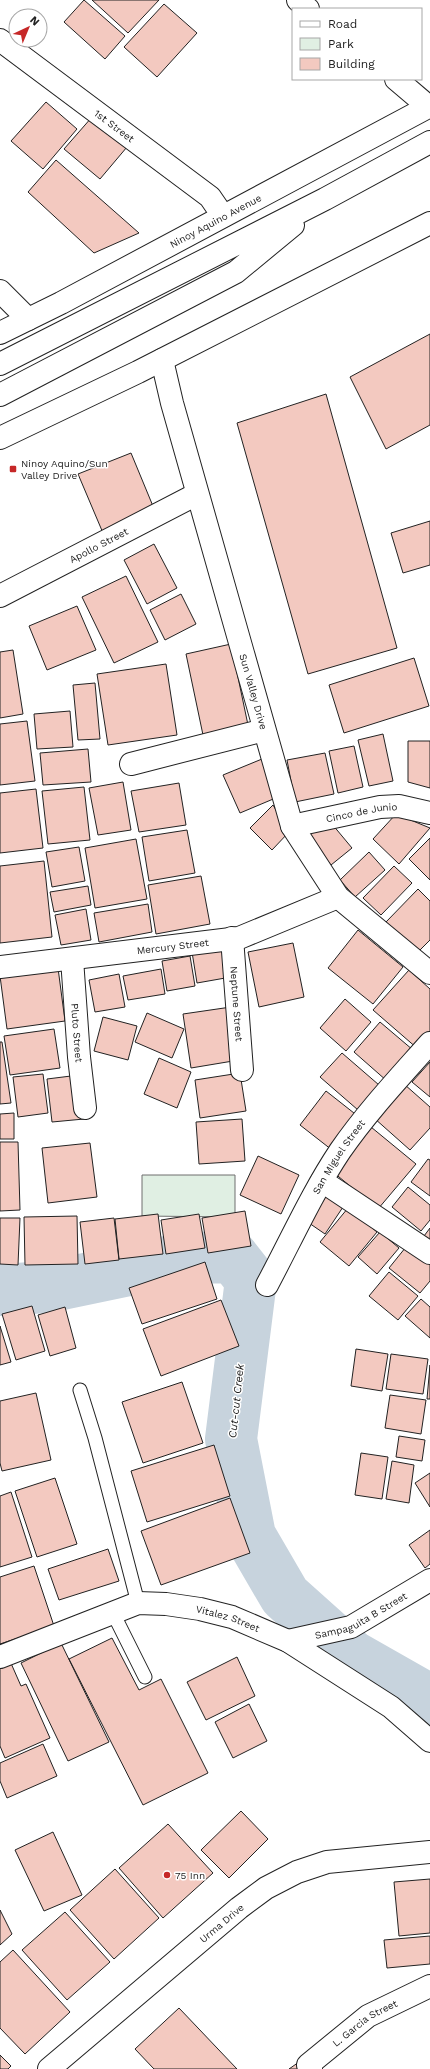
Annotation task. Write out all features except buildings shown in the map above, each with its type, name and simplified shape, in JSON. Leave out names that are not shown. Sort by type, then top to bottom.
[{"type":"main road","name":"1st Street","points":[[0,40],[210,197],[223,216]]},
{"type":"main road","points":[[397,80],[430,106]]},
{"type":"main road","name":"Ninoy Aquino Avenue","points":[[0,333],[430,106]]},
{"type":"main road","points":[[0,364],[325,199],[430,142]]},
{"type":"main road","points":[[0,395],[236,272],[325,199]]},
{"type":"main road","points":[[0,438],[162,360],[430,223]]},
{"type":"main road","points":[[0,291],[28,319]]},
{"type":"main road","name":"Sun Valley Drive","points":[[162,360],[197,494],[292,826],[338,897],[430,973]]},
{"type":"main road","name":"Apollo Street","points":[[0,596],[197,494]]},
{"type":"main road","points":[[130,764],[264,730]]},
{"type":"main road","name":"Cinco de Junio","points":[[292,826],[380,807],[399,806],[430,813]]},
{"type":"main road","name":"Mercury Street","points":[[0,967],[239,938],[338,897]]},
{"type":"main road","name":"Neptune Street","points":[[232,938],[242,1070]]},
{"type":"main road","name":"Pluto Street","points":[[72,959],[79,1057],[85,1108]]},
{"type":"main road","name":"San MIguel Street","points":[[267,1285],[322,1181],[341,1150],[378,1101],[430,1043]]},
{"type":"main road","points":[[322,1181],[430,1253]]},
{"type":"main road","name":"Sampaguita B Street","points":[[288,1641],[351,1627],[430,1581]]},
{"type":"main road","name":"Vitalez Street","points":[[0,1656],[138,1603],[166,1604],[200,1609],[232,1617],[288,1641],[391,1707],[430,1742]]},
{"type":"main road","name":"Urma Drive","points":[[49,2069],[239,1908],[266,1888],[297,1872],[327,1862],[430,1852]]},
{"type":"main road","name":"L. Garcia Street","points":[[311,2069],[308,2064],[368,2016],[430,1986]]},
{"type":"lane","points":[[80,1390],[95,1438],[138,1603]]},
{"type":"lane","points":[[113,1613],[145,1677]]},
{"type":"green space","points":[[142,1175],[235,1175],[235,1217],[142,1216]]},
{"type":"waterway","name":"Cut-cut Creek","points":[[0,1290],[47,1287],[186,1258],[233,1257],[251,1280],[231,1439],[250,1536],[285,1596],[352,1656],[424,1697],[430,1703]]},
{"type":"place","name":"Ninoy Aquino/Sun Valley Drive","points":[[13,469]]},
{"type":"place","name":"75 Inn","points":[[167,1875]]}]
